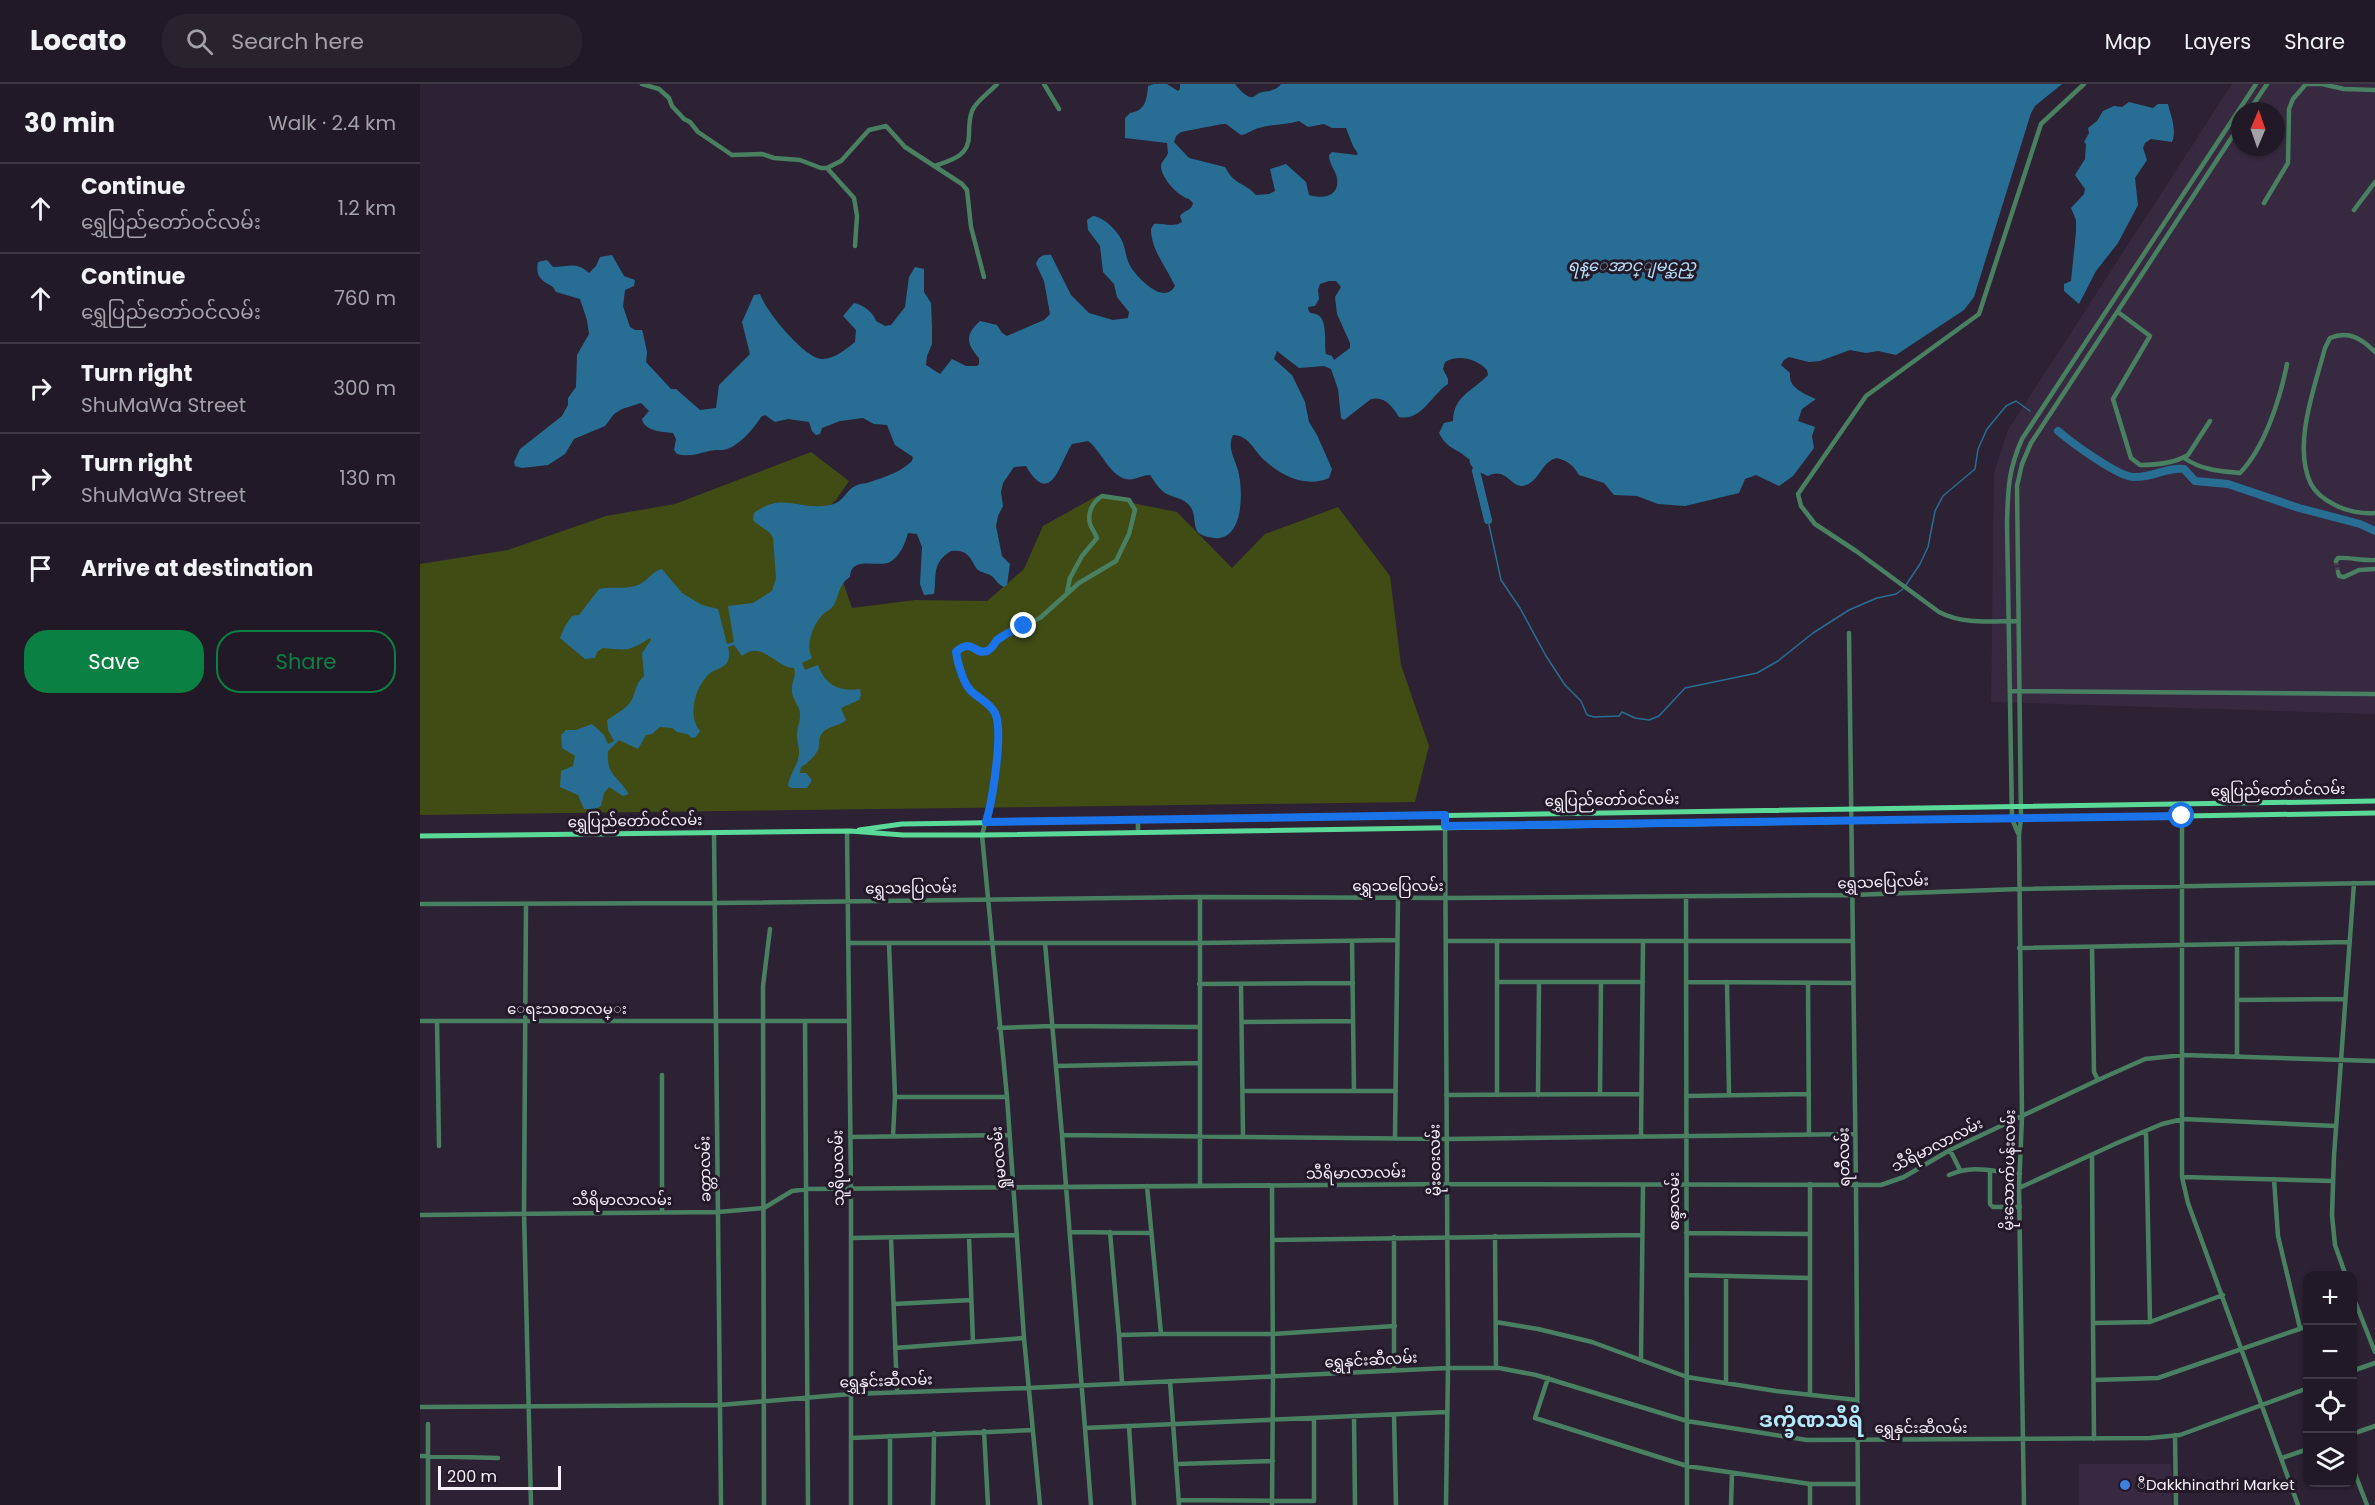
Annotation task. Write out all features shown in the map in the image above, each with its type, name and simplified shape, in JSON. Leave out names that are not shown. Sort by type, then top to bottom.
[{"type":"main road","name":"ရွှေပြည်တော်ဝင်လမ်း","points":[[848,831],[902,824],[986,822],[2375,801]]},
{"type":"main road","name":"ရွှေပြည်တော်ဝင်လမ်း","points":[[420,836],[848,831],[903,835],[982,835],[2375,813]]},
{"type":"street","points":[[642,84],[659,89],[698,132],[732,155],[762,154],[774,158],[800,160],[827,168],[841,161],[870,130],[886,126],[905,147],[962,184],[967,190],[971,226],[984,277]]},
{"type":"street","points":[[934,166],[960,156],[966,151],[972,109],[998,84]]},
{"type":"street","points":[[1044,84],[1059,109]]},
{"type":"street","points":[[2019,621],[1963,621],[1951,618],[1815,524],[1801,506],[1798,494],[1866,396],[1979,314],[2041,124],[2084,84]]},
{"type":"street","points":[[2019,834],[2012,819],[2008,485],[2012,462],[2022,439],[2256,84]]},
{"type":"street","points":[[2255,102],[2267,84]]},
{"type":"street","points":[[2264,203],[2288,163],[2289,109],[2293,99],[2306,84],[2375,90]]},
{"type":"street","points":[[2019,834],[2022,819],[2018,486],[2022,464],[2031,443],[2231,139]]},
{"type":"street","points":[[827,168],[854,198],[857,216],[855,246]]},
{"type":"street","points":[[2354,210],[2375,182]]},
{"type":"street","points":[[2118,312],[2150,336],[2113,399],[2131,458],[2140,465],[2184,458],[2210,421]]},
{"type":"street","points":[[2375,352],[2355,336],[2341,334],[2330,338],[2325,348],[2304,431],[2305,464],[2311,484],[2317,493],[2344,510],[2375,513]]},
{"type":"street","points":[[2184,458],[2198,467],[2240,473],[2249,463],[2266,430],[2282,390],[2287,364]]},
{"type":"street","points":[[1102,496],[1129,500],[1135,510],[1120,556],[1116,561],[1067,592],[1070,578],[1082,556],[1097,538],[1090,524],[1091,509],[1095,501],[1102,496]]},
{"type":"street","points":[[2336,561],[2338,558],[2355,561],[2375,560]]},
{"type":"street","points":[[2337,572],[2338,576],[2344,578],[2359,570],[2375,568]]},
{"type":"street","name":"ရှုမဝလမ်း","points":[[1040,1505],[1028,1388],[1007,1096],[982,835],[989,810],[997,743],[995,713],[969,689],[956,652],[968,645],[982,652],[989,650],[1010,632],[1040,618],[1067,592]]},
{"type":"street","name":"ရတီလမ်း","points":[[1849,633],[1857,1186],[1858,1505]]},
{"type":"street","points":[[2010,691],[2375,694]]},
{"type":"street","points":[[2182,804],[2182,1177],[2188,1203],[2298,1505]]},
{"type":"street","name":"မိုးဝေးလမ်း","points":[[1445,815],[1448,1184],[1446,1505]]},
{"type":"street","points":[[1262,818],[1262,830]]},
{"type":"street","points":[[1138,820],[1138,832]]},
{"type":"street","name":"သူရိယလမ်း","points":[[848,831],[851,1505]]},
{"type":"street","name":"ခတ္တာလမ်း","points":[[714,832],[721,1505]]},
{"type":"street","name":"မိုးသောက်ပန်းလမ်း","points":[[2019,834],[2022,1117],[2019,1188],[2024,1505]]},
{"type":"street","points":[[2345,1271],[2335,1245],[2332,1215],[2336,1126],[2354,883]]},
{"type":"street","name":"ရွှေသပြေလမ်း","points":[[420,904],[1200,897],[1852,895],[2183,885],[2375,883]]},
{"type":"street","name":"စန္ဒာလမ်း","points":[[1686,896],[1687,1505]]},
{"type":"street","points":[[1200,897],[1200,1186]]},
{"type":"street","points":[[1395,1137],[1398,898]]},
{"type":"street","points":[[526,904],[524,1212],[531,1505]]},
{"type":"street","points":[[764,1505],[765,1021],[763,986],[769,954],[770,929]]},
{"type":"street","points":[[849,943],[1199,943],[1397,940]]},
{"type":"street","points":[[1352,941],[1354,1091]]},
{"type":"street","points":[[1446,941],[1853,941]]},
{"type":"street","points":[[1497,941],[1497,1095]]},
{"type":"street","points":[[1641,1137],[1643,941]]},
{"type":"street","points":[[2019,948],[2349,942]]},
{"type":"street","points":[[889,943],[895,1097],[893,1136]]},
{"type":"street","points":[[1045,943],[1067,1187],[1091,1505]]},
{"type":"street","points":[[2237,944],[2237,1056]]},
{"type":"street","points":[[2092,947],[2094,1072],[2098,1080]]},
{"type":"street","points":[[1497,982],[1643,982]]},
{"type":"street","points":[[1538,1095],[1539,982]]},
{"type":"street","points":[[1600,1094],[1601,982]]},
{"type":"street","points":[[1686,982],[1853,983]]},
{"type":"street","points":[[1727,982],[1730,1094]]},
{"type":"street","points":[[1199,984],[1353,983]]},
{"type":"street","points":[[1808,983],[1809,1135]]},
{"type":"street","points":[[1241,985],[1243,1136]]},
{"type":"street","points":[[2237,1000],[2345,999]]},
{"type":"street","name":"ေရႊသစၥာလမ္း","points":[[420,1021],[849,1021]]},
{"type":"street","points":[[437,1021],[439,1146]]},
{"type":"street","points":[[805,1021],[808,1189],[808,1505]]},
{"type":"street","points":[[1242,1022],[1353,1021]]},
{"type":"street","points":[[999,1028],[1199,1027]]},
{"type":"street","name":"သီရိမာလာလမ်း","points":[[420,1215],[524,1212],[718,1212],[764,1208],[792,1191],[808,1189],[1448,1184],[1881,1185],[1904,1177],[1950,1150],[2145,1059],[2183,1055],[2375,1060]]},
{"type":"street","points":[[1056,1066],[1199,1063]]},
{"type":"street","points":[[662,1075],[662,1212]]},
{"type":"street","points":[[1243,1090],[1396,1091]]},
{"type":"street","points":[[1446,1095],[1641,1094]]},
{"type":"street","points":[[1686,1096],[1809,1094]]},
{"type":"street","points":[[895,1097],[1007,1096]]},
{"type":"street","points":[[2019,1188],[2146,1131],[2183,1119],[2336,1126]]},
{"type":"street","points":[[2146,1131],[2150,1322]]},
{"type":"street","points":[[1062,1135],[1447,1138],[1855,1134]]},
{"type":"street","points":[[850,1137],[1009,1135]]},
{"type":"street","points":[[1950,1150],[1960,1170]]},
{"type":"street","points":[[2092,1155],[2094,1439]]},
{"type":"street","points":[[1949,1176],[1960,1170],[1981,1168],[2019,1174]]},
{"type":"street","points":[[1990,1171],[1990,1204],[1993,1207],[2020,1207]]},
{"type":"street","points":[[2182,1177],[2333,1181]]},
{"type":"street","points":[[2274,1179],[2278,1236],[2300,1328]]},
{"type":"street","points":[[1810,1184],[1810,1395]]},
{"type":"street","points":[[1641,1359],[1643,1185]]},
{"type":"street","points":[[1148,1186],[1161,1334]]},
{"type":"street","points":[[1272,1186],[1272,1503]]},
{"type":"street","points":[[1070,1232],[1151,1233]]},
{"type":"street","points":[[1110,1232],[1122,1383]]},
{"type":"street","points":[[1686,1233],[1810,1234]]},
{"type":"street","points":[[851,1238],[1017,1235]]},
{"type":"street","points":[[1272,1240],[1641,1235]]},
{"type":"street","points":[[1495,1236],[1496,1368]]},
{"type":"street","points":[[969,1237],[973,1342]]},
{"type":"street","points":[[1394,1237],[1394,1371]]},
{"type":"street","points":[[891,1238],[897,1392]]},
{"type":"street","points":[[1687,1275],[1810,1278]]},
{"type":"street","points":[[1726,1276],[1726,1383]]},
{"type":"street","points":[[2093,1323],[2150,1322],[2223,1295]]},
{"type":"street","points":[[894,1304],[971,1300]]},
{"type":"street","points":[[2357,1312],[2375,1352]]},
{"type":"street","points":[[1496,1322],[1592,1342],[1687,1377],[1857,1400]]},
{"type":"street","points":[[1119,1335],[1273,1334],[1395,1326]]},
{"type":"street","points":[[2095,1380],[2158,1378],[2303,1327]]},
{"type":"street","points":[[895,1348],[1024,1338]]},
{"type":"street","points":[[2357,1369],[2375,1363]]},
{"type":"street","name":"ရွှေနှင်းဆီလမ်း","points":[[420,1407],[720,1405],[851,1394],[1448,1368],[1496,1368],[1548,1378],[1687,1421],[1807,1440],[2023,1440],[2150,1438],[2175,1435],[2303,1390]]},
{"type":"street","points":[[1548,1378],[1535,1418],[1687,1466],[1810,1484],[1858,1484]]},
{"type":"street","points":[[1170,1381],[1179,1502],[1314,1503],[1314,1418]]},
{"type":"street","points":[[1085,1428],[1447,1412]]},
{"type":"street","points":[[1394,1414],[1396,1505]]},
{"type":"street","points":[[1354,1416],[1355,1505]]},
{"type":"street","points":[[428,1424],[428,1505]]},
{"type":"street","points":[[1129,1426],[1134,1505]]},
{"type":"street","points":[[2355,1433],[2375,1426]]},
{"type":"street","points":[[851,1438],[1033,1430]]},
{"type":"street","points":[[984,1431],[988,1505]]},
{"type":"street","points":[[933,1433],[933,1505]]},
{"type":"street","points":[[2175,1435],[2176,1505]]},
{"type":"street","points":[[890,1436],[890,1505]]},
{"type":"street","points":[[2282,1458],[2303,1450]]},
{"type":"street","points":[[420,1456],[498,1458]]},
{"type":"street","points":[[1177,1464],[1273,1461]]},
{"type":"street","points":[[1731,1505],[1732,1473]]},
{"type":"street","points":[[2357,1479],[2367,1505]]},
{"type":"street","points":[[1810,1484],[1810,1505]]},
{"type":"shaded area","points":[[2232,84],[2375,84],[2375,714],[1991,702],[1994,473],[2008,430]]},
{"type":"shaded area","name":"ီDakkhinathri Market","points":[[2079,1464],[2171,1464],[2172,1505],[2079,1505]]},
{"type":"green space","points":[[811,452],[849,481],[836,500],[820,515],[852,608],[915,600],[987,601],[1024,569],[1043,526],[1097,496],[1177,512],[1232,568],[1265,534],[1338,507],[1390,576],[1401,665],[1429,746],[1415,802],[420,815],[420,564],[508,550],[606,516],[675,504]]},
{"type":"water","name":"ရန္ေအာင္ျမင္ဆည္","points":[[1167,84],[1178,91],[1180,84],[1235,84],[1244,94],[1254,97],[1259,93],[1274,90],[1281,84],[2062,84],[2035,106],[2031,113],[1974,297],[1964,310],[1896,355],[1878,351],[1866,353],[1850,350],[1820,361],[1809,362],[1789,357],[1784,360],[1781,365],[1790,373],[1794,386],[1802,393],[1816,399],[1802,409],[1798,421],[1815,427],[1812,436],[1814,448],[1793,476],[1779,486],[1756,475],[1745,479],[1739,493],[1685,506],[1658,504],[1637,496],[1614,495],[1604,483],[1579,475],[1570,464],[1557,458],[1548,463],[1531,483],[1517,485],[1500,474],[1488,476],[1476,470],[1472,467],[1470,460],[1442,439],[1439,433],[1444,423],[1453,421],[1454,412],[1460,400],[1488,375],[1487,370],[1478,363],[1461,358],[1445,362],[1443,369],[1448,384],[1414,415],[1399,417],[1388,403],[1376,398],[1371,399],[1344,420],[1341,418],[1338,389],[1331,369],[1324,366],[1299,368],[1277,351],[1274,359],[1292,375],[1305,402],[1309,422],[1332,469],[1329,478],[1312,482],[1286,475],[1264,460],[1247,441],[1233,435],[1231,450],[1238,470],[1241,493],[1239,515],[1231,532],[1224,537],[1214,538],[1198,533],[1193,511],[1186,502],[1165,493],[1150,475],[1129,479],[1120,477],[1088,441],[1072,444],[1059,470],[1048,483],[1042,483],[1035,478],[1026,466],[1014,467],[1003,483],[1001,492],[1003,506],[996,526],[1002,556],[1010,564],[1007,585],[1004,587],[991,576],[978,570],[964,552],[951,551],[940,560],[938,565],[934,594],[924,595],[920,584],[922,547],[917,534],[908,533],[902,549],[890,562],[855,566],[851,570],[850,577],[841,586],[834,605],[816,624],[809,647],[812,658],[802,663],[805,670],[818,665],[825,678],[834,686],[852,690],[860,689],[861,695],[859,700],[841,708],[846,720],[824,732],[820,737],[817,752],[801,767],[800,773],[806,773],[812,780],[807,788],[788,786],[799,752],[797,734],[800,713],[792,691],[794,668],[781,664],[762,652],[749,652],[742,656],[734,645],[728,647],[729,657],[726,664],[709,674],[700,686],[693,710],[696,725],[700,731],[696,737],[692,738],[672,728],[660,727],[652,734],[646,735],[638,749],[619,740],[608,751],[609,765],[613,774],[629,794],[623,796],[609,787],[604,793],[601,806],[595,809],[584,809],[578,795],[560,787],[561,771],[573,766],[575,756],[562,748],[561,735],[566,730],[576,730],[592,724],[604,735],[608,744],[614,741],[608,730],[607,720],[631,702],[644,676],[642,653],[651,640],[650,638],[627,649],[603,648],[597,652],[595,658],[585,659],[560,638],[572,616],[579,615],[599,589],[633,586],[662,569],[682,593],[702,605],[718,609],[727,644],[734,642],[728,606],[753,603],[772,591],[776,578],[773,538],[753,520],[754,513],[763,507],[780,503],[830,505],[840,501],[859,484],[868,483],[898,471],[908,465],[913,457],[895,445],[887,425],[874,424],[863,418],[840,421],[822,428],[820,434],[816,435],[809,422],[788,419],[775,422],[765,415],[746,436],[732,447],[725,450],[681,455],[674,450],[676,439],[673,433],[654,430],[643,423],[642,419],[649,411],[641,403],[622,409],[614,414],[605,426],[574,439],[565,454],[548,465],[522,468],[515,466],[514,462],[520,449],[562,416],[568,405],[568,398],[576,387],[577,355],[589,334],[580,299],[556,292],[539,275],[538,262],[547,260],[553,267],[576,266],[589,273],[596,266],[600,257],[612,255],[624,276],[635,280],[634,286],[625,290],[623,306],[630,327],[642,330],[647,352],[646,362],[671,389],[676,389],[700,410],[716,408],[719,385],[750,354],[742,322],[754,295],[760,294],[777,321],[795,342],[813,356],[826,359],[839,354],[855,342],[856,330],[843,316],[854,303],[868,309],[876,321],[885,326],[891,325],[905,307],[909,277],[915,267],[924,269],[924,292],[931,303],[932,344],[926,365],[940,374],[952,359],[966,366],[977,366],[979,358],[969,339],[980,321],[997,325],[1007,336],[1044,320],[1050,314],[1044,281],[1036,264],[1043,256],[1051,255],[1071,295],[1089,313],[1113,320],[1128,318],[1129,312],[1117,297],[1114,284],[1103,272],[1100,246],[1088,230],[1087,220],[1093,216],[1106,222],[1118,234],[1130,266],[1146,284],[1152,289],[1165,293],[1175,286],[1156,252],[1151,229],[1154,224],[1171,225],[1182,222],[1180,216],[1191,208],[1193,203],[1175,190],[1164,176],[1161,166],[1168,153],[1167,143],[1125,138],[1125,118],[1142,107],[1146,100],[1148,86]],"holes":[[[1299,121],[1308,127],[1324,124],[1332,128],[1346,128],[1358,154],[1332,152],[1329,155],[1337,178],[1336,189],[1329,195],[1319,197],[1309,195],[1306,182],[1286,164],[1270,169],[1275,191],[1256,195],[1236,181],[1225,167],[1189,158],[1174,142],[1176,136],[1181,132],[1222,124],[1226,124],[1241,135],[1264,127]],[[1336,281],[1341,287],[1335,297],[1337,314],[1350,343],[1350,348],[1334,360],[1332,356],[1326,354],[1323,322],[1317,314],[1309,312],[1308,307],[1315,306],[1319,299],[1320,284]]]},
{"type":"water","points":[[2129,102],[2153,108],[2158,104],[2168,104],[2173,123],[2172,142],[2151,139],[2145,143],[2143,148],[2147,160],[2135,178],[2138,205],[2118,243],[2096,271],[2079,304],[2064,291],[2064,284],[2071,281],[2076,232],[2076,220],[2071,208],[2084,194],[2085,189],[2075,175],[2085,159],[2086,144],[2084,142],[2089,133],[2088,128],[2097,121],[2103,111],[2114,106],[2122,107]]},
{"type":"waterway","points":[[1906,585],[1928,547],[1935,511],[1943,496],[1975,469],[1978,449],[1987,429],[2006,406],[2016,401],[2030,411]]},
{"type":"waterway","points":[[2058,431],[2095,458],[2127,475],[2141,477],[2184,469],[2195,481],[2228,484],[2299,508],[2360,524],[2375,531]]},
{"type":"waterway","points":[[1476,471],[1488,520]]},
{"type":"waterway","points":[[1488,520],[1501,580],[1565,685],[1581,701],[1587,715],[1594,717],[1619,716],[1622,712],[1635,718],[1649,720],[1659,716],[1685,688],[1757,673],[1778,661],[1813,633],[1849,610],[1877,598],[1896,594],[1903,589]]},
{"type":"tunnel","points":[[2336,561],[2338,572]]},
{"type":"place","name":"ီDakkhinathri Market","points":[[2125,1485]]},
{"type":"district","name":"ဒက္ခိဏသီရိ","points":[[1811,1420]]},
{"type":"route","points":[[1024,626],[1010,632],[989,650],[982,652],[968,645],[956,652],[957,661],[969,689],[995,713],[998,730],[996,765],[986,822],[1445,815],[1445,826],[2182,816]]}]
